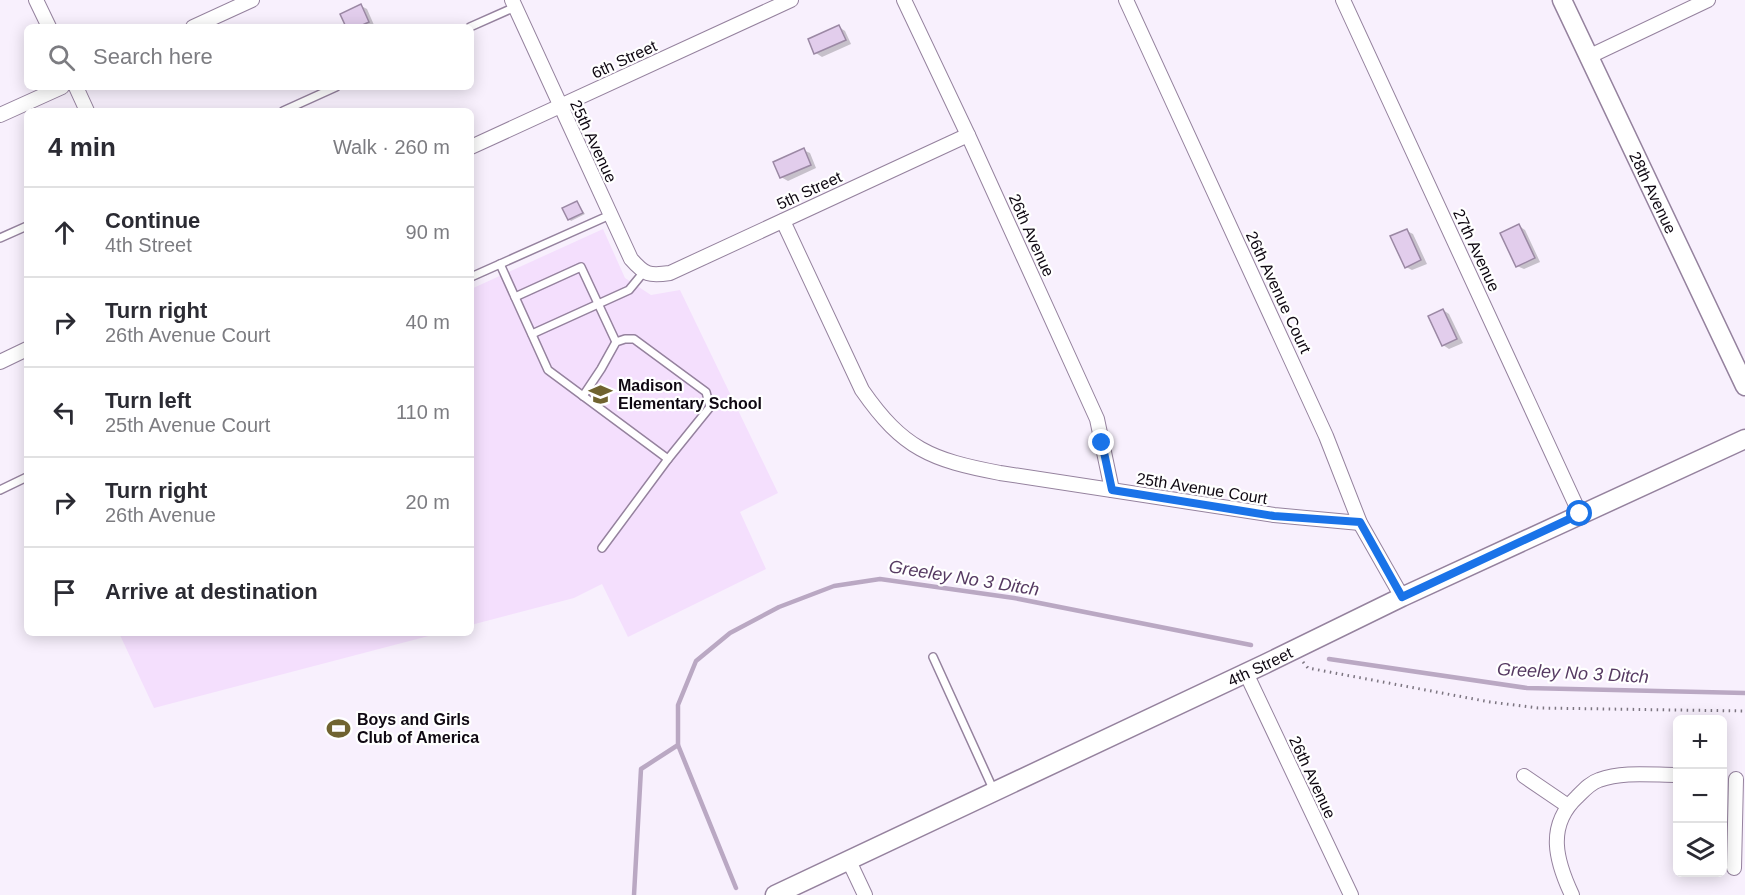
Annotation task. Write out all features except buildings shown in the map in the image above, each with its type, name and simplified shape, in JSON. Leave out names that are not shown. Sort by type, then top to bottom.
[{"type":"main road","name":"28th Avenue","points":[[1562,0],[1745,386]]},
{"type":"main road","name":"4th Street","points":[[775,895],[1402,597],[1745,439]]},
{"type":"street","points":[[36,0],[48,24]]},
{"type":"street","points":[[200,24],[252,0]]},
{"type":"street","name":"6th Street","points":[[474,146],[791,0]]},
{"type":"street","name":"26th Avenue","points":[[904,0],[1097,419],[1112,490]]},
{"type":"street","name":"26th Avenue Court","points":[[1126,0],[1326,436],[1360,522],[1402,597]]},
{"type":"street","name":"27th Avenue","points":[[1343,0],[1580,514]]},
{"type":"street","points":[[1588,57],[1708,0]]},
{"type":"street","name":"25th Avenue","points":[[513,3],[631,259],[643,273]]},
{"type":"street","points":[[0,115],[55,90]]},
{"type":"street","points":[[77,90],[86,108]]},
{"type":"street","name":"5th Street","points":[[643,273],[657,275],[674,271],[968,135]]},
{"type":"street","name":"25th Avenue Court","points":[[783,221],[862,390],[880,415],[902,437],[931,455],[961,466],[1274,516],[1360,522]]},
{"type":"street","points":[[0,362],[24,350]]},
{"type":"street","name":"26th Avenue","points":[[1246,673],[1351,895]]},
{"type":"street","points":[[1572,895],[1557,856],[1557,838],[1568,806],[1590,784],[1598,780],[1622,775],[1673,776]]},
{"type":"street","points":[[1524,777],[1568,806]]},
{"type":"street","points":[[1734,779],[1734,868]]},
{"type":"street","points":[[849,861],[865,895]]},
{"type":"lane","points":[[474,25],[513,3]]},
{"type":"lane","points":[[290,108],[329,90]]},
{"type":"lane","points":[[474,276],[610,215]]},
{"type":"lane","points":[[0,238],[24,227]]},
{"type":"lane","points":[[500,264],[548,370],[668,459]]},
{"type":"lane","points":[[515,297],[581,267],[616,342]]},
{"type":"lane","points":[[532,333],[629,290],[643,273]]},
{"type":"lane","points":[[582,396],[616,342],[634,339],[706,392],[710,407],[602,548]]},
{"type":"lane","points":[[0,490],[24,478]]},
{"type":"lane","points":[[933,657],[994,791]]},
{"type":"path","points":[[1308,668],[1490,702],[1538,708],[1745,711]]},
{"type":"shaded area","name":"Madison Elementary School","points":[[603,229],[625,278],[651,295],[680,290],[778,493],[740,512],[766,569],[628,637],[602,584],[574,598],[474,624],[474,288]]},
{"type":"shaded area","points":[[120,636],[429,636],[154,708]]},
{"type":"waterway","name":"Greeley No 3 Ditch","points":[[634,895],[641,769],[678,745],[678,705],[696,661],[730,633],[779,607],[834,586],[880,579],[1014,598],[1251,645]]},
{"type":"waterway","name":"Greeley No 3 Ditch","points":[[1329,659],[1527,688],[1745,693]]},
{"type":"waterway","points":[[678,745],[736,888]]},
{"type":"place","name":"Madison Elementary School","points":[[600,394]]},
{"type":"place","name":"Boys and Girls Club of America","points":[[339,728]]},
{"type":"route","points":[[1102,443],[1112,490],[1274,516],[1360,522],[1402,597],[1580,514]]}]
